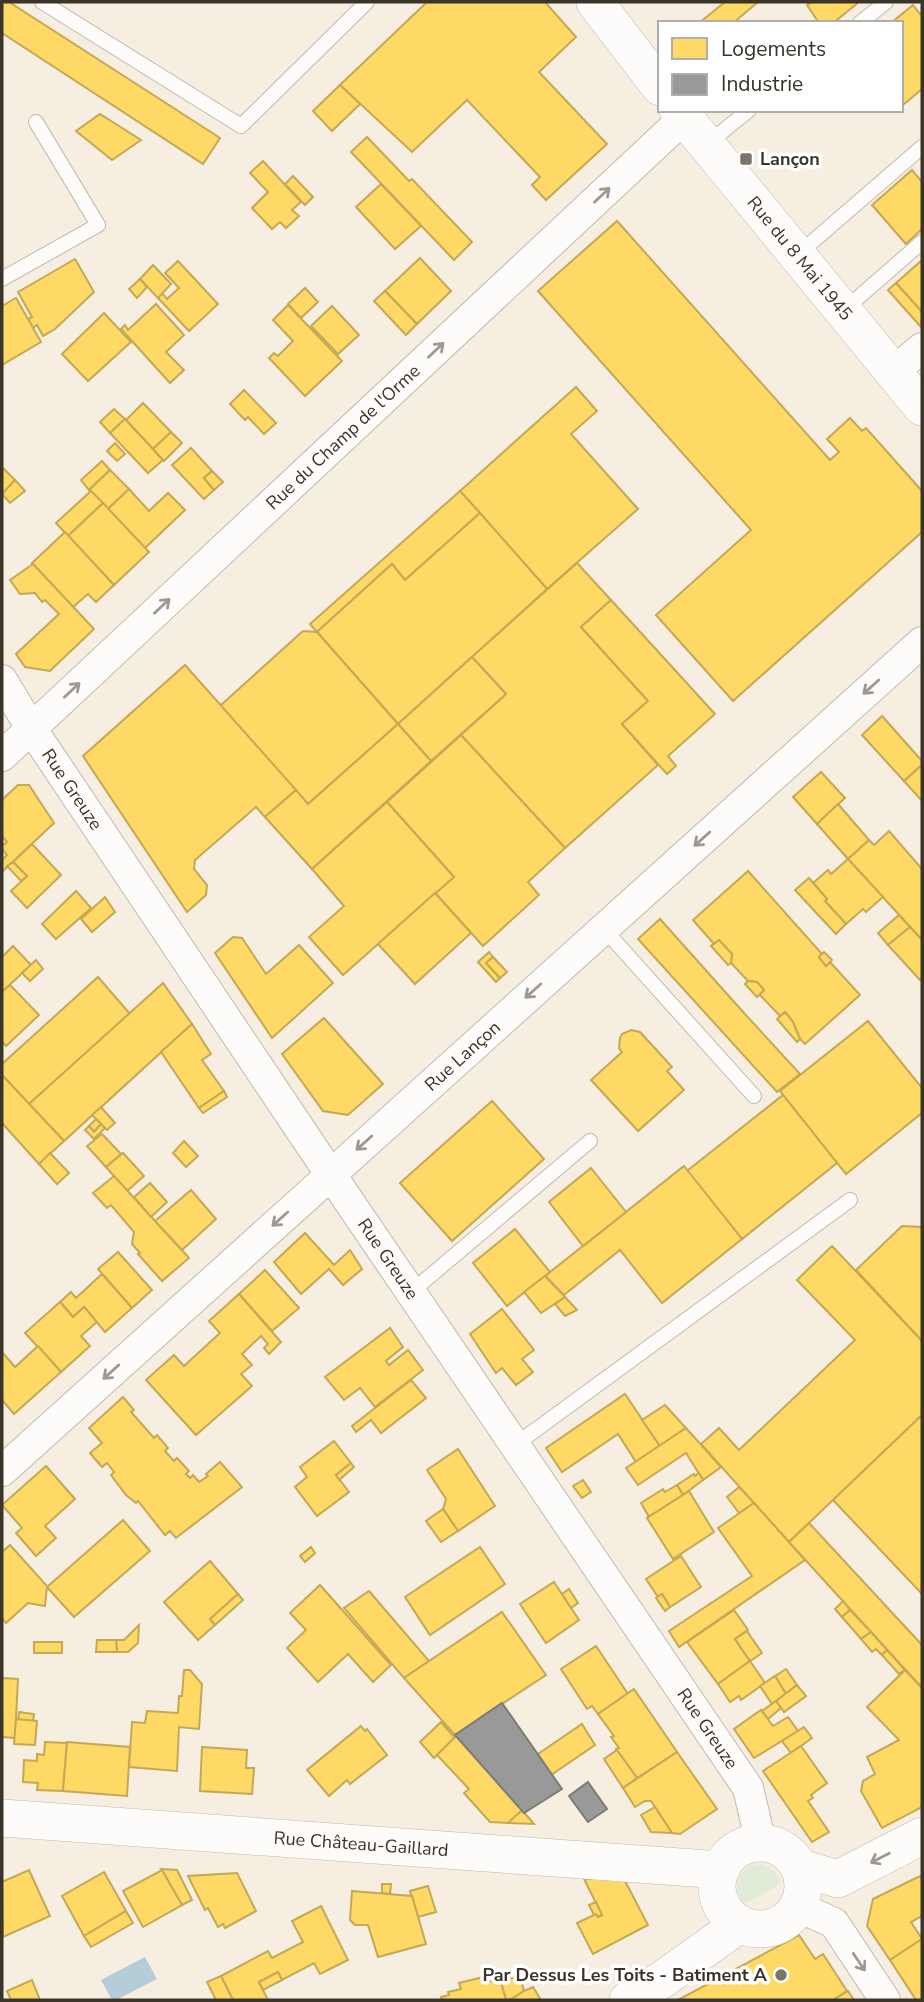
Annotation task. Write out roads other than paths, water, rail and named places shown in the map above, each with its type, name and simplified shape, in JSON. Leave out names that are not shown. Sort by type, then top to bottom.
[{"type":"street","points":[[595,2],[658,84]]},
{"type":"street","name":"Rue du 8 Mai 1945","points":[[689,124],[922,407]]},
{"type":"street","name":"Rue du Champ de l'Orme","points":[[2,756],[689,124]]},
{"type":"street","points":[[893,372],[922,348]]},
{"type":"street","name":"Rue Lançon","points":[[2,1471],[922,642]]},
{"type":"street","name":"Rue Greuze","points":[[2,680],[31,729],[748,1788],[761,1843]]},
{"type":"street","name":"Rue Château-Gaillard","points":[[2,1818],[721,1870]]},
{"type":"street","points":[[800,1868],[838,1880],[922,1836]]},
{"type":"street","points":[[748,1845],[773,1845],[784,1850],[800,1868],[802,1897],[796,1910],[777,1926],[764,1929],[740,1924],[730,1917],[718,1894],[721,1870],[727,1859],[748,1845]]},
{"type":"street","points":[[834,1923],[842,1900],[838,1880]]},
{"type":"street","points":[[796,1910],[812,1913],[834,1923],[885,2000]]},
{"type":"street","points":[[628,2000],[663,1979],[740,1924]]},
{"type":"lane","points":[[42,2],[241,127],[367,2]]},
{"type":"lane","points":[[862,21],[886,2]]},
{"type":"lane","points":[[689,124],[740,112]]},
{"type":"lane","points":[[2,279],[98,225],[36,122]]},
{"type":"lane","points":[[797,256],[922,146]]},
{"type":"lane","points":[[843,311],[922,242]]},
{"type":"lane","points":[[603,928],[754,1096]]},
{"type":"lane","points":[[411,1292],[590,1142]]},
{"type":"lane","points":[[515,1445],[850,1200]]},
{"type":"water","points":[[145,1957],[157,1979],[112,2000],[101,1980]]},
{"type":"place","name":"Lançon","points":[[746,159]]},
{"type":"place","name":"Par Dessus Les Toits - Batiment A","points":[[781,1975]]}]
